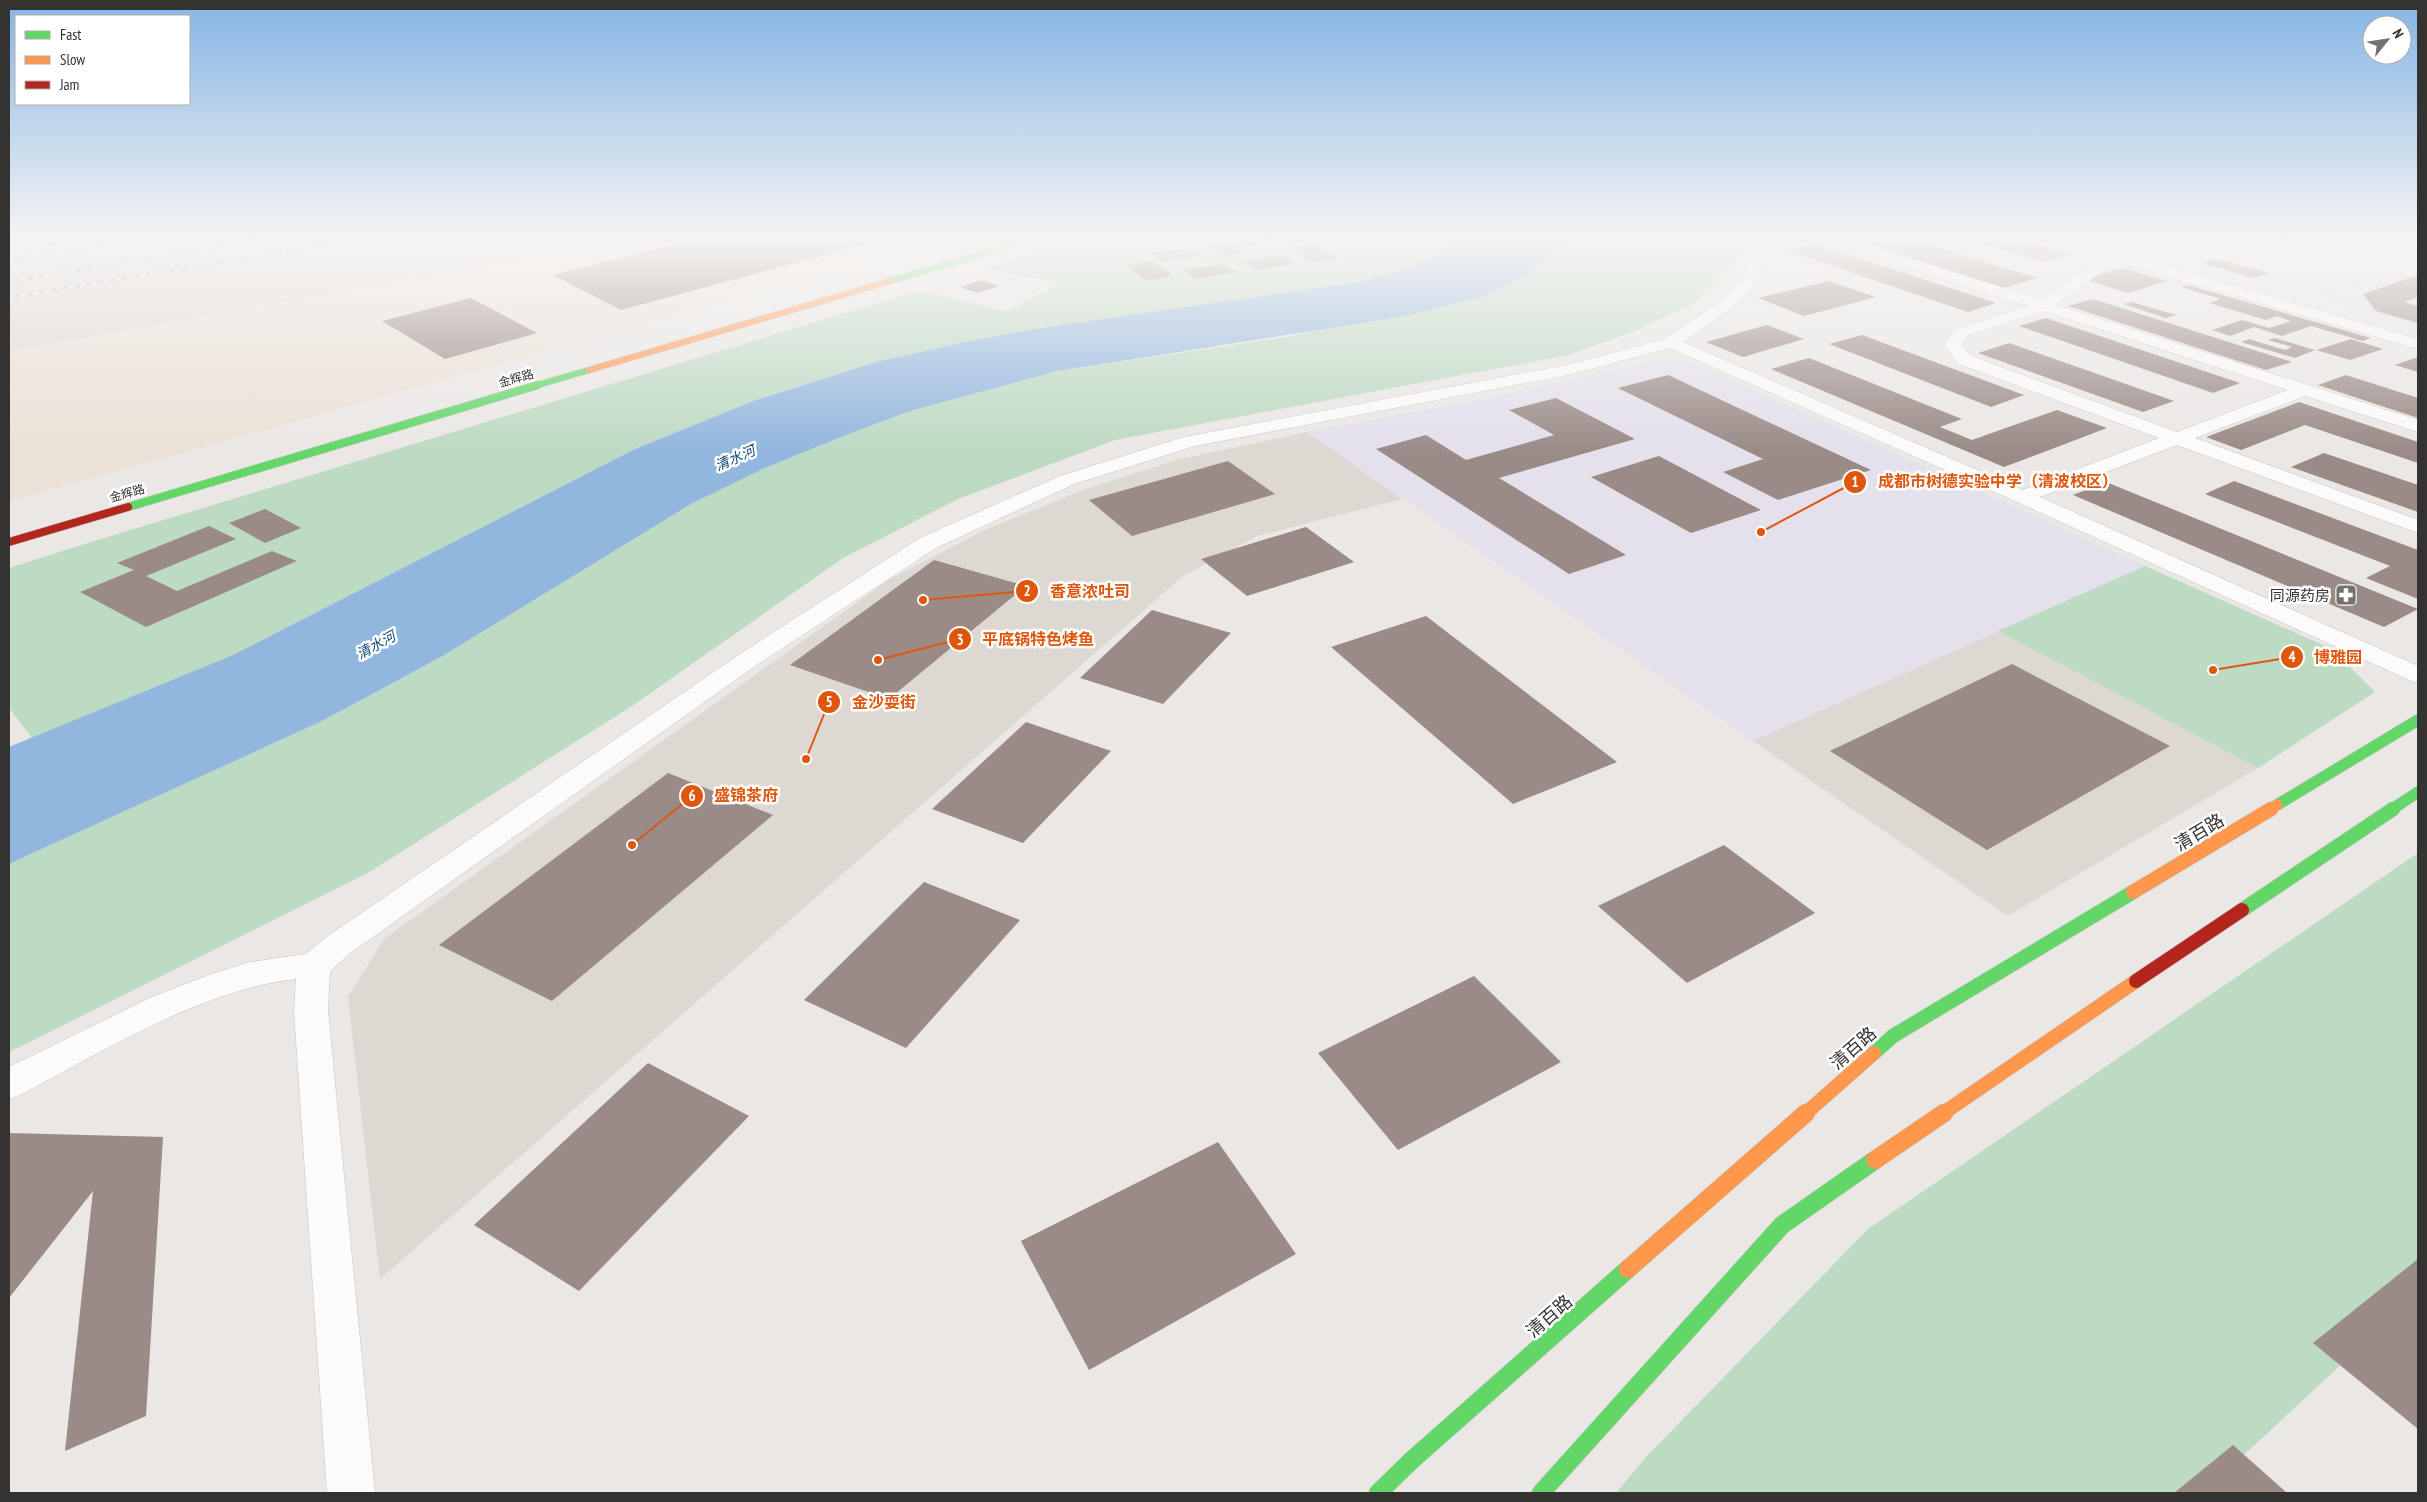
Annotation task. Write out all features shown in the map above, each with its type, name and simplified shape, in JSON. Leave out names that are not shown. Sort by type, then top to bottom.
[{"type":"street","name":"金辉路","points":[[9,542],[793,310]]},
{"type":"street","points":[[9,1084],[143,1014],[241,975],[291,966],[314,966],[337,946],[749,659],[928,543],[1067,480],[1191,441],[1568,370],[1671,343],[1718,310]]},
{"type":"street","points":[[2031,310],[1962,332],[1952,345],[1966,360],[2418,528]]},
{"type":"street","points":[[2057,310],[2418,426]]},
{"type":"street","points":[[2301,310],[2418,344]]},
{"type":"street","points":[[1671,343],[2022,497],[2418,675]]},
{"type":"street","points":[[2022,497],[2174,437],[2304,390]]},
{"type":"street","name":"清百路","points":[[1378,1493],[1412,1460],[1893,1036],[2418,720]]},
{"type":"street","points":[[1541,1493],[1782,1225],[2014,1062],[2418,792]]},
{"type":"street","points":[[314,966],[311,1011],[351,1493]]},
{"type":"shaded area","points":[[9,310],[239,310],[9,351]]},
{"type":"shaded area","points":[[239,310],[692,310],[9,501],[9,351]]},
{"type":"shaded area","points":[[2364,310],[2418,310],[2418,329],[2412,327],[2417,325]]},
{"type":"shaded area","points":[[1656,361],[1692,362],[2145,566],[1753,741],[1307,432],[1486,398]]},
{"type":"shaded area","points":[[1307,432],[1402,499],[1257,536],[1183,576],[380,1279],[348,997],[384,939],[890,579],[985,530],[1083,490],[1177,460]]},
{"type":"shaded area","points":[[1998,631],[2258,768],[2008,916],[1753,741]]},
{"type":"green space","points":[[855,310],[1164,310],[1034,329],[964,342],[876,362],[753,401],[635,449],[233,655],[32,738],[9,708],[9,568]]},
{"type":"green space","points":[[1388,310],[1679,310],[1635,331],[1569,355],[1115,440],[958,499],[843,558],[632,706],[371,871],[9,1052],[9,864],[322,721],[441,657],[691,504],[765,468],[910,411],[1058,371],[1293,336]]},
{"type":"green space","points":[[2145,566],[2332,649],[2375,692],[2258,768],[1998,631]]},
{"type":"green space","points":[[2418,853],[2418,1293],[2203,1493],[1616,1493],[1646,1457],[1868,1229]]},
{"type":"water","name":"清水河","points":[[1164,310],[1430,310],[1407,316],[1058,371],[910,411],[846,435],[765,468],[691,504],[441,657],[322,721],[9,864],[9,747],[233,655],[635,449],[753,401],[876,362],[964,342],[1034,329]]},
{"type":"building","points":[[424,310],[494,310],[537,333],[445,359],[382,321]]},
{"type":"building","points":[[1789,310],[1826,310],[1804,316]]},
{"type":"building","points":[[2081,310],[2128,310],[2292,362],[2266,370]]},
{"type":"building","points":[[2142,310],[2159,310],[2176,315],[2166,318]]},
{"type":"building","points":[[2233,310],[2275,310],[2371,338],[2363,341],[2311,326],[2282,336],[2254,327],[2230,336],[2212,330],[2242,320],[2269,328],[2291,321],[2277,316],[2266,320]]},
{"type":"building","points":[[2418,310],[2418,323],[2376,311]]},
{"type":"building","points":[[2046,318],[2240,383],[2213,393],[2019,326]]},
{"type":"building","points":[[1767,325],[1804,339],[1743,357],[1706,342]]},
{"type":"building","points":[[1862,335],[2024,395],[1991,407],[1829,344]]},
{"type":"building","points":[[2275,338],[2315,350],[2295,358],[2241,342],[2249,339],[2285,350],[2292,347],[2268,340]]},
{"type":"building","points":[[2351,339],[2383,349],[2350,360],[2316,350]]},
{"type":"building","points":[[2009,343],[2174,401],[2143,412],[1978,353]]},
{"type":"building","points":[[2418,357],[2418,372],[2395,365]]},
{"type":"building","points":[[1809,358],[1962,419],[1940,427],[1972,440],[2057,410],[2107,428],[2004,467],[1771,369]]},
{"type":"building","points":[[1668,375],[1871,470],[1778,500],[1723,472],[1763,459],[1618,388]]},
{"type":"building","points":[[2346,375],[2418,398],[2418,418],[2318,385]]},
{"type":"building","points":[[1556,398],[1635,439],[1499,478],[1626,555],[1569,574],[1376,449],[1426,435],[1466,460],[1554,435],[1509,410]]},
{"type":"building","points":[[2299,402],[2418,442],[2418,463],[2305,425],[2241,450],[2206,437]]},
{"type":"building","points":[[2324,453],[2418,485],[2418,512],[2291,467]]},
{"type":"building","points":[[1659,456],[1761,510],[1691,533],[1591,477]]},
{"type":"building","points":[[1228,461],[1275,494],[1132,536],[1089,500]]},
{"type":"building","points":[[2234,481],[2418,550],[2418,599],[2366,578],[2390,566],[2205,494]]},
{"type":"building","points":[[2106,482],[2418,609],[2384,627],[2073,495]]},
{"type":"building","points":[[265,509],[301,528],[265,543],[229,523]]},
{"type":"building","points":[[209,526],[236,539],[146,576],[177,591],[272,551],[297,561],[146,627],[80,592],[134,570],[117,563]]},
{"type":"building","points":[[1306,527],[1354,562],[1247,596],[1201,559]]},
{"type":"building","points":[[934,560],[1026,586],[889,699],[790,665]]},
{"type":"building","points":[[1152,610],[1231,633],[1163,704],[1080,678]]},
{"type":"building","points":[[1426,616],[1617,762],[1513,804],[1331,647]]},
{"type":"building","points":[[2012,664],[2170,746],[1987,850],[1830,751]]},
{"type":"building","points":[[1026,722],[1111,751],[1023,843],[932,809]]},
{"type":"building","points":[[668,773],[773,815],[552,1001],[439,945]]},
{"type":"building","points":[[1724,845],[1815,913],[1687,983],[1598,906]]},
{"type":"building","points":[[924,882],[1020,920],[906,1048],[804,1000]]},
{"type":"building","points":[[1474,976],[1561,1062],[1398,1150],[1318,1053]]},
{"type":"building","points":[[648,1063],[749,1116],[579,1291],[474,1225]]},
{"type":"building","points":[[9,1133],[163,1137],[146,1416],[65,1451],[93,1191],[9,1298]]},
{"type":"building","points":[[1218,1142],[1296,1254],[1089,1370],[1021,1241]]},
{"type":"building","points":[[2418,1259],[2418,1429],[2313,1343]]},
{"type":"building","points":[[2233,1445],[2287,1493],[2174,1493]]},
{"type":"traffic: fast","points":[[128,507],[589,370]]},
{"type":"traffic: fast","points":[[2277,805],[2418,720]]},
{"type":"traffic: fast","points":[[2242,910],[2418,792]]},
{"type":"traffic: fast","points":[[1874,1053],[1893,1036],[2133,892]]},
{"type":"traffic: fast","points":[[1541,1493],[1782,1225],[1875,1160]]},
{"type":"traffic: fast","points":[[1378,1493],[1412,1460],[1628,1269]]},
{"type":"traffic: slow","points":[[589,370],[792,310]]},
{"type":"traffic: slow","points":[[2133,892],[2277,805]]},
{"type":"traffic: slow","points":[[1875,1160],[2136,981]]},
{"type":"traffic: slow","points":[[1628,1269],[1874,1053]]},
{"type":"traffic: jam","points":[[9,542],[128,507]]},
{"type":"traffic: jam","points":[[2136,981],[2242,910]]},
{"type":"place","name":"成都市树德实验中学（清波校区）","points":[[1761,532]]},
{"type":"place","name":"同源药房","points":[[2346,595]]},
{"type":"place","name":"香意浓吐司","points":[[923,600]]},
{"type":"place","name":"平底锅特色烤鱼","points":[[878,660]]},
{"type":"place","name":"博雅园","points":[[2213,670]]},
{"type":"place","name":"金沙耍街","points":[[806,759]]},
{"type":"place","name":"盛锦茶府","points":[[632,845]]}]
